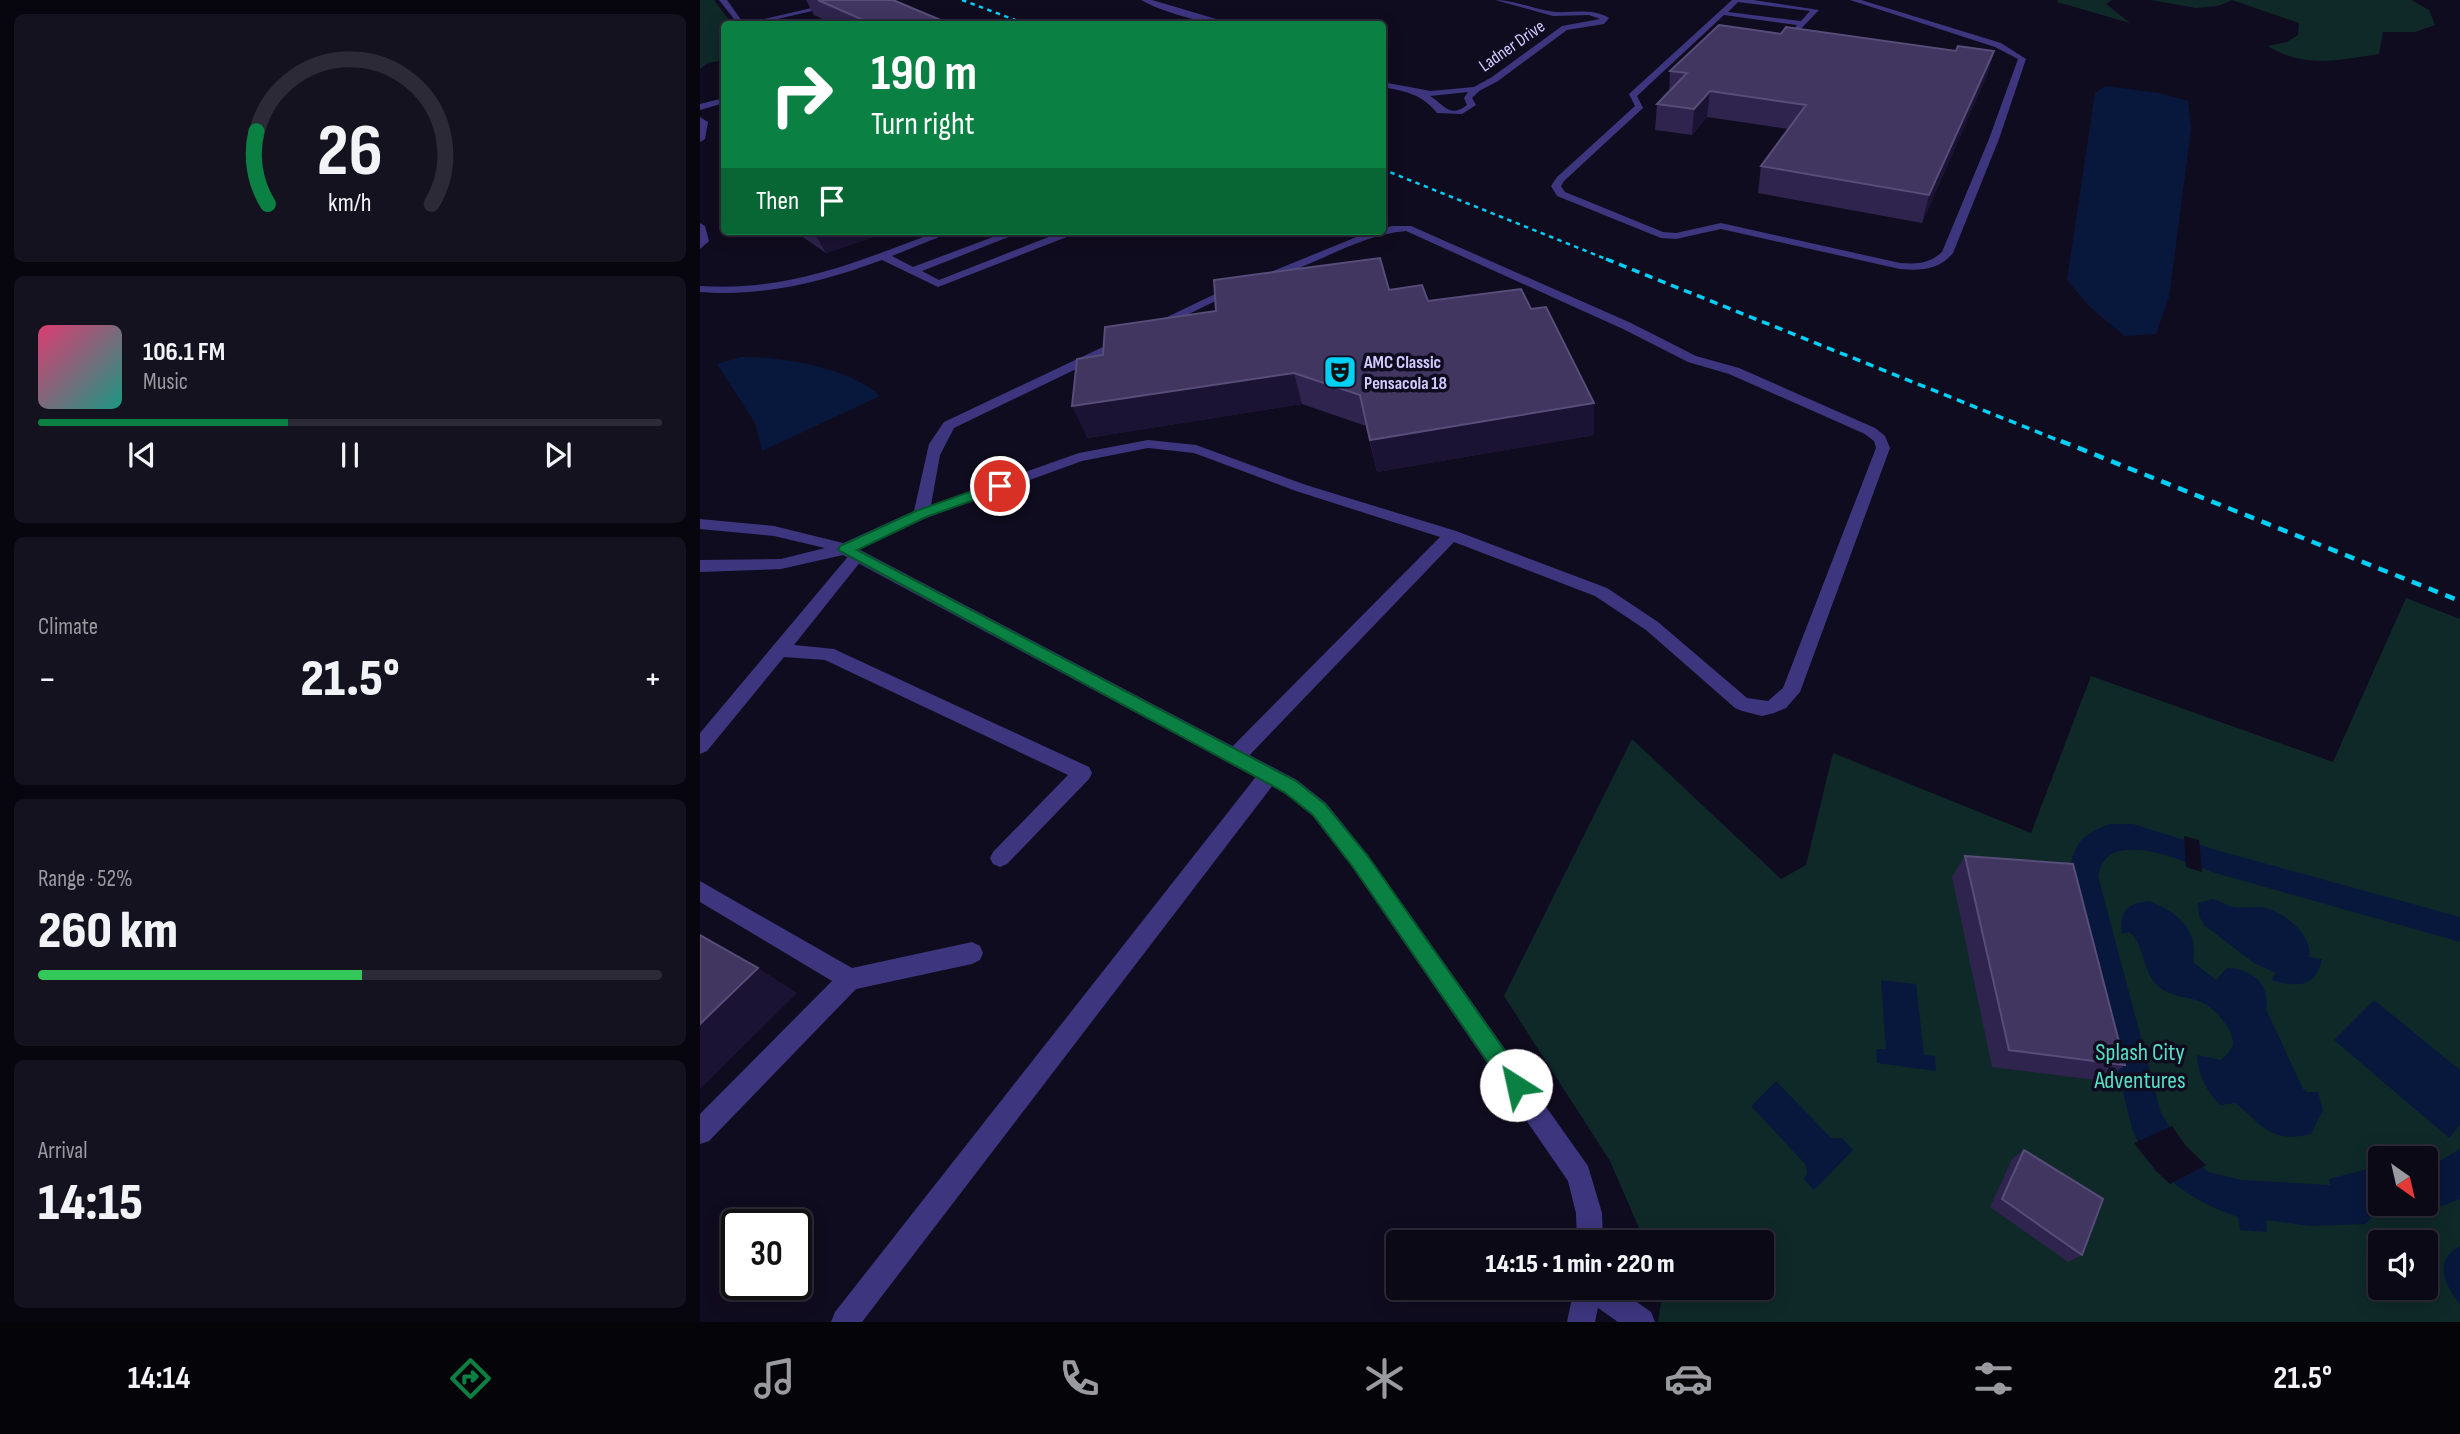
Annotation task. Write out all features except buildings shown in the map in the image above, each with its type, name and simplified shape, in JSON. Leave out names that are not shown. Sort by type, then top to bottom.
[{"type":"street","points":[[723,0],[739,21]]},
{"type":"street","points":[[761,21],[856,0]]},
{"type":"street","points":[[884,0],[939,21]]},
{"type":"street","points":[[1145,0],[1218,21]]},
{"type":"street","points":[[1499,0],[1567,19],[1569,25],[1566,28]]},
{"type":"street","points":[[1768,33],[1792,36],[1815,10],[1736,0],[1632,96],[1640,106],[1560,179],[1556,186],[1561,194],[1661,235],[1676,236],[1721,226],[1900,266],[1927,266],[1947,253],[1994,139],[2022,59],[1998,45],[1854,0]]},
{"type":"street","points":[[1553,14],[1591,13],[1605,18],[1601,22],[1566,28]]},
{"type":"street","points":[[1722,13],[1803,24]]},
{"type":"street","points":[[1708,25],[1720,27]]},
{"type":"street","name":"Ladner Drive","points":[[1416,93],[1432,101],[1440,111],[1456,113],[1470,109],[1472,106],[1469,94],[1495,79],[1566,28]]},
{"type":"street","name":"Ladner Drive","points":[[1386,86],[1416,93],[1446,94],[1476,89]]},
{"type":"street","points":[[700,107],[721,102]]},
{"type":"street","points":[[700,120],[704,122],[700,139]]},
{"type":"street","points":[[700,226],[704,241],[700,246]]},
{"type":"street","points":[[700,566],[781,564],[851,553],[921,514],[1079,457],[1148,444],[1196,449],[1313,492],[1451,535],[1601,592],[1652,626],[1741,703],[1754,709],[1767,709],[1783,702],[1791,692],[1883,448],[1880,439],[1870,431],[1820,408],[1734,372],[1692,359],[1658,340],[1419,233],[1396,228],[1386,231]]},
{"type":"street","points":[[700,289],[737,292],[775,288],[814,279],[938,235]]},
{"type":"street","points":[[912,271],[1008,235]]},
{"type":"street","points":[[881,255],[937,284],[1067,235]]},
{"type":"street","points":[[921,514],[926,499],[934,445],[949,425],[1238,287],[1301,267],[1373,235]]},
{"type":"street","points":[[700,524],[759,527],[817,540],[851,553],[1300,794],[1335,827],[1579,1175],[1589,1213],[1590,1230]]},
{"type":"street","points":[[1235,757],[1451,535]]},
{"type":"street","points":[[700,746],[780,650],[851,553]]},
{"type":"street","points":[[780,650],[828,654],[1082,773],[1000,858]]},
{"type":"street","points":[[845,1322],[1269,775]]},
{"type":"street","points":[[700,891],[850,979]]},
{"type":"street","points":[[700,1132],[850,979],[972,953]]},
{"type":"street","points":[[1581,1322],[1586,1300]]},
{"type":"street","points":[[1611,1300],[1641,1322]]},
{"type":"green space","points":[[700,0],[714,0],[730,21],[721,21],[721,61],[708,63],[700,69]]},
{"type":"green space","points":[[2112,0],[2106,4],[2130,23],[2057,2]]},
{"type":"green space","points":[[2151,0],[2232,0],[2218,6],[2196,8]]},
{"type":"green space","points":[[2232,0],[2411,0],[2429,10],[2435,25],[2415,32],[2383,32],[2379,54],[2336,60],[2308,60],[2295,58],[2268,46],[2287,42],[2298,35],[2299,23]]},
{"type":"green space","name":"Splash City Adventures","points":[[2406,598],[2460,619],[2460,1322],[1658,1322],[1661,1300],[1774,1300],[1774,1230],[1640,1230],[1610,1161],[1504,996],[1632,739],[1781,879],[1806,865],[1833,753],[2031,833],[2091,676],[2333,762]]},
{"type":"water","points":[[2106,86],[2159,93],[2188,101],[2191,129],[2169,297],[2156,334],[2125,336],[2091,308],[2067,280],[2095,93]]},
{"type":"water","points":[[741,357],[776,359],[833,371],[867,386],[880,396],[762,451],[755,423],[717,364]]},
{"type":"water","points":[[2109,824],[2133,824],[2223,852],[2460,917],[2460,942],[2219,874],[2150,851],[2120,851],[2111,854],[2101,865],[2098,876],[2161,1113],[2183,1148],[2208,1172],[2242,1180],[2330,1185],[2329,1179],[2368,1169],[2368,1216],[2382,1216],[2371,1218],[2366,1224],[2310,1226],[2266,1220],[2267,1232],[2240,1230],[2238,1217],[2190,1194],[2162,1173],[2150,1160],[2132,1129],[2069,871],[2077,846],[2092,832]]},
{"type":"water","points":[[2213,899],[2234,907],[2270,909],[2295,925],[2306,940],[2309,957],[2322,959],[2315,976],[2310,981],[2297,984],[2271,980],[2276,973],[2254,963],[2204,925],[2199,916],[2198,903]]},
{"type":"water","points":[[2149,901],[2177,916],[2184,923],[2193,940],[2193,962],[2216,980],[2227,968],[2251,974],[2262,985],[2267,1000],[2266,1009],[2303,1089],[2307,1092],[2318,1092],[2323,1110],[2311,1134],[2278,1135],[2262,1126],[2236,1103],[2220,1105],[2211,1094],[2201,1075],[2197,1055],[2221,1060],[2231,1048],[2232,1038],[2223,1020],[2209,1007],[2199,1001],[2173,995],[2161,989],[2151,978],[2134,937],[2129,932],[2122,934],[2123,914],[2126,910],[2135,904]]},
{"type":"water","points":[[1881,980],[1916,984],[1924,1055],[1935,1056],[1936,1071],[1877,1063],[1876,1049],[1886,1049]]},
{"type":"water","points":[[2374,1000],[2460,1070],[2460,1125],[2449,1138],[2334,1040]]},
{"type":"water","points":[[1776,1081],[1831,1138],[1842,1138],[1853,1150],[1814,1190],[1804,1179],[1807,1173],[1806,1165],[1751,1106]]},
{"type":"water","points":[[2460,1149],[2460,1199],[2438,1206],[2438,1162]]},
{"type":"water","points":[[2460,1246],[2460,1304],[2449,1289],[2444,1265],[2446,1258]]},
{"type":"pier","points":[[2184,836],[2199,840],[2202,872],[2186,867]]},
{"type":"pier","points":[[2172,1126],[2186,1146],[2206,1165],[2170,1184],[2134,1143]]},
{"type":"railway","points":[[962,0],[1018,21]]},
{"type":"railway","points":[[1386,171],[1611,261]]},
{"type":"railway","points":[[1606,259],[2065,443]]},
{"type":"railway","points":[[2061,441],[2460,601]]},
{"type":"place","name":"AMC Classic Pensacola 18","points":[[1340,372]]},
{"type":"route","points":[[1000,486],[921,514],[845,550],[1290,786],[1319,809],[1360,861],[1516,1085]]}]
